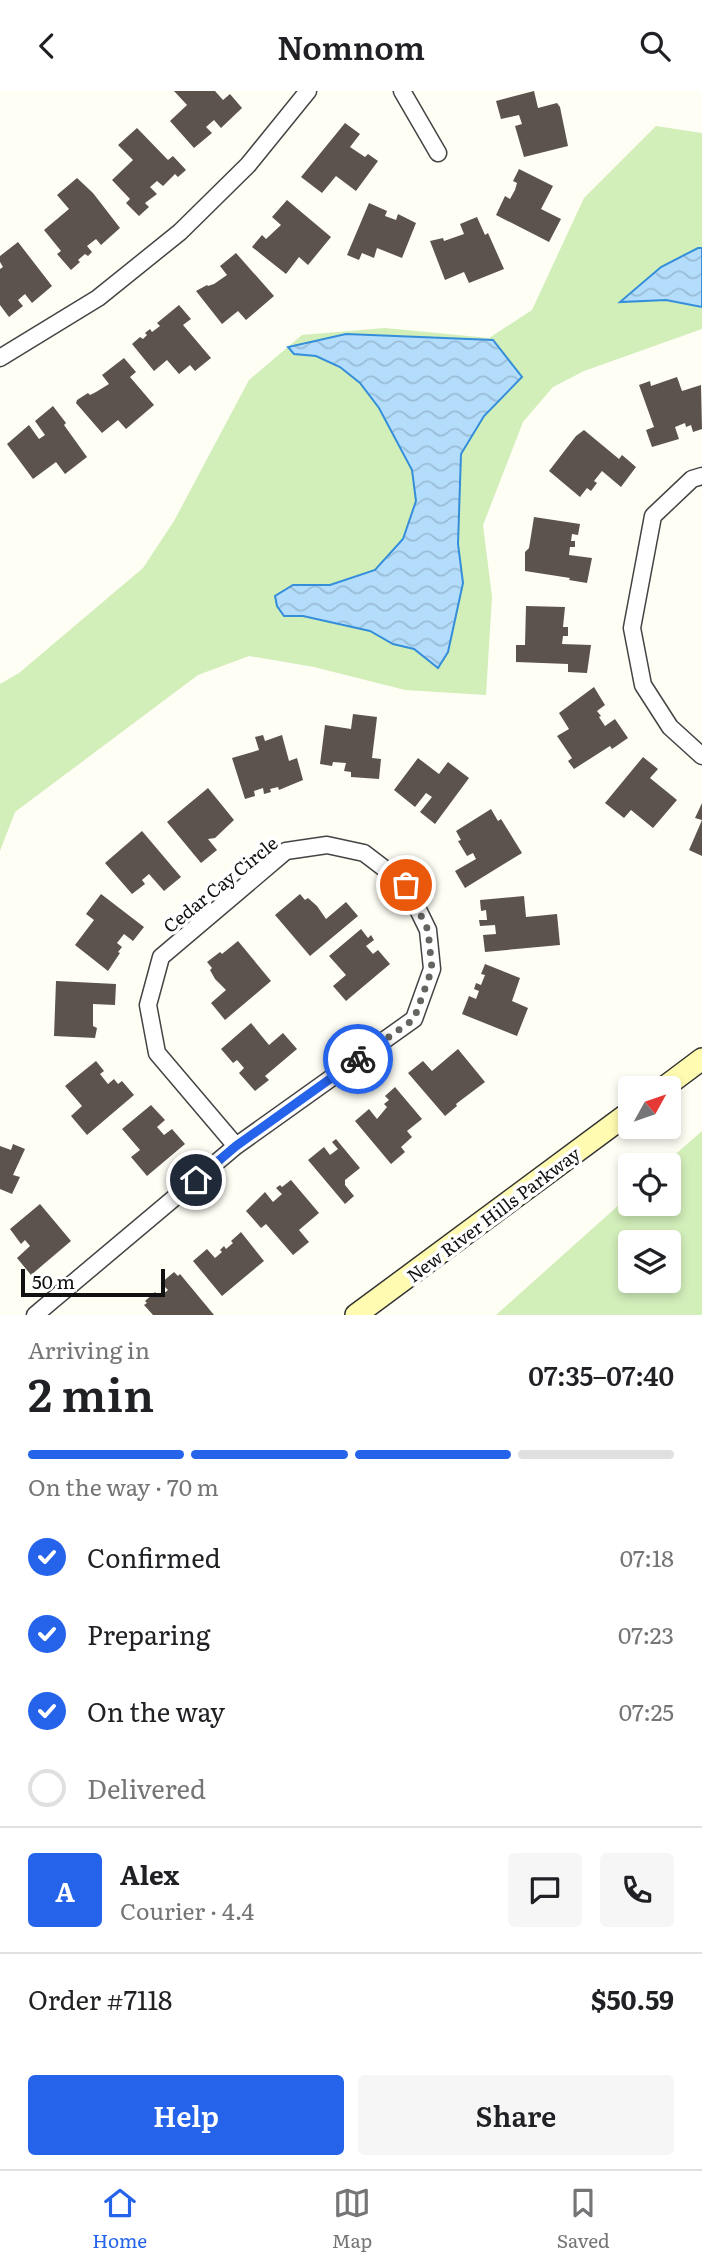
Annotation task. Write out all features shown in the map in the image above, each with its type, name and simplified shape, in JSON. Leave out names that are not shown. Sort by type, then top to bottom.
[{"type":"street","points":[[0,358],[98,297],[180,232],[247,165],[308,91]]},
{"type":"street","points":[[402,91],[438,153]]},
{"type":"street","points":[[702,476],[692,479],[653,516],[632,628],[643,685],[670,727],[702,756]]},
{"type":"street","name":"Cedar Cay Circle","points":[[35,1315],[236,1146],[414,1019],[432,969],[428,930],[406,885],[364,853],[327,845],[286,851],[161,957],[148,1005],[157,1053],[236,1146]]},
{"type":"street","points":[[679,1076],[702,1059]]},
{"type":"street","name":"New River Hills Parkway","points":[[356,1315],[618,1121]]},
{"type":"green space","points":[[656,126],[702,133],[702,329],[584,371],[553,387],[523,422],[483,525],[492,597],[486,695],[405,690],[314,667],[249,656],[198,675],[15,812],[0,851],[0,684],[19,673],[143,568],[174,521],[249,380],[302,335],[385,328],[489,338],[532,310],[584,198]]},
{"type":"green space","points":[[702,1131],[702,1315],[496,1315],[618,1206],[618,1216],[681,1216],[681,1153],[677,1153]]},
{"type":"water","points":[[702,248],[702,307],[666,300],[620,302],[661,267]]},
{"type":"water","points":[[346,334],[493,340],[522,377],[484,416],[461,454],[458,544],[463,583],[448,652],[438,668],[414,649],[393,644],[370,631],[303,616],[284,616],[277,606],[275,596],[293,585],[330,585],[375,570],[403,539],[416,501],[412,470],[379,408],[360,383],[340,367],[316,356],[294,354],[288,347]]},
{"type":"building","points":[[174,91],[215,91],[223,100],[230,94],[242,108],[221,128],[214,120],[206,127],[212,133],[194,148],[170,121],[187,105]]},
{"type":"building","points":[[534,91],[538,108],[557,103],[560,107],[568,146],[524,157],[515,126],[522,124],[519,115],[501,119],[496,101]]},
{"type":"building","points":[[345,123],[360,134],[350,147],[365,157],[368,154],[378,161],[356,191],[336,176],[322,193],[301,177]]},
{"type":"building","points":[[137,128],[168,160],[173,156],[186,170],[178,177],[175,174],[163,186],[157,181],[150,187],[157,194],[145,203],[149,207],[139,216],[126,203],[130,199],[112,180],[133,160],[118,145]]},
{"type":"building","points":[[519,169],[553,186],[541,209],[561,219],[549,242],[496,215],[505,196],[510,199],[515,190],[517,183],[513,181]]},
{"type":"building","points":[[77,178],[93,193],[120,228],[101,245],[96,239],[87,246],[92,252],[78,260],[80,262],[71,270],[57,254],[61,251],[44,230],[69,209],[57,195]]},
{"type":"building","points":[[287,200],[331,237],[308,265],[299,257],[286,274],[252,247],[262,235],[266,239],[281,225],[272,217]]},
{"type":"building","points":[[369,203],[387,211],[385,216],[396,220],[398,214],[416,223],[402,258],[377,248],[374,258],[362,253],[359,260],[347,255]]},
{"type":"building","points":[[477,217],[485,235],[488,233],[504,269],[469,283],[464,272],[445,280],[430,241],[443,238],[444,241],[464,234],[460,224]]},
{"type":"building","points":[[18,242],[52,286],[32,303],[25,294],[18,300],[23,306],[9,317],[0,305],[0,269],[3,267],[0,256]]},
{"type":"building","points":[[236,253],[274,296],[246,320],[238,311],[222,324],[196,291],[227,275],[220,266]]},
{"type":"building","points":[[179,305],[191,319],[183,325],[211,358],[195,371],[190,365],[179,374],[167,360],[154,371],[132,344],[140,337],[143,339],[150,329],[152,332],[160,326],[157,323]]},
{"type":"building","points":[[124,358],[136,372],[130,377],[154,405],[126,429],[118,420],[102,433],[76,403],[88,393],[90,395],[109,384],[102,375]]},
{"type":"building","points":[[677,377],[682,391],[701,385],[702,429],[693,432],[691,425],[686,427],[685,423],[675,427],[679,439],[652,447],[646,430],[654,427],[639,385],[650,381],[651,386]]},
{"type":"building","points":[[53,406],[87,457],[65,474],[56,462],[33,479],[7,444],[29,425],[39,439],[45,435],[35,421]]},
{"type":"building","points":[[584,430],[619,459],[622,455],[636,467],[621,487],[602,471],[594,481],[597,483],[591,491],[587,488],[580,497],[549,471],[576,436]]},
{"type":"building","points":[[534,517],[580,524],[578,535],[572,534],[571,541],[575,541],[575,547],[570,547],[569,555],[592,558],[587,583],[525,571],[525,552],[529,548]]},
{"type":"building","points":[[526,606],[565,607],[563,627],[568,627],[568,636],[563,636],[562,644],[591,645],[587,673],[568,672],[568,664],[516,662],[516,645],[525,645]]},
{"type":"building","points":[[594,687],[605,705],[597,711],[605,726],[615,719],[628,738],[574,769],[568,761],[572,758],[557,736],[569,729],[559,713]]},
{"type":"building","points":[[353,714],[377,717],[372,758],[381,759],[379,779],[351,777],[351,772],[344,771],[346,763],[333,762],[332,766],[320,764],[325,725],[351,729]]},
{"type":"building","points":[[263,735],[265,741],[282,735],[289,761],[297,758],[303,780],[279,790],[278,787],[270,789],[271,792],[264,794],[263,788],[254,791],[255,796],[245,799],[232,758],[259,750],[255,737]]},
{"type":"building","points":[[643,757],[658,769],[650,778],[677,800],[653,828],[631,810],[624,818],[605,803]]},
{"type":"building","points":[[418,758],[439,774],[448,762],[469,778],[435,824],[420,812],[432,797],[426,793],[415,807],[394,790]]},
{"type":"building","points":[[208,788],[234,820],[215,838],[208,839],[217,850],[201,863],[167,822]]},
{"type":"building","points":[[702,803],[702,820],[695,818]]},
{"type":"building","points":[[491,809],[498,821],[501,819],[522,853],[465,888],[455,871],[476,859],[473,853],[467,856],[458,841],[461,840],[456,831]]},
{"type":"building","points":[[702,820],[702,856],[689,850]]},
{"type":"building","points":[[142,831],[181,877],[164,891],[149,874],[142,880],[145,884],[132,894],[105,863]]},
{"type":"building","points":[[101,894],[144,927],[133,941],[124,934],[117,943],[122,947],[118,952],[120,953],[108,971],[75,945],[94,920],[86,914]]},
{"type":"building","points":[[300,894],[317,906],[326,919],[346,902],[358,916],[310,956],[275,915]]},
{"type":"building","points":[[524,896],[526,917],[557,914],[560,945],[485,952],[483,935],[496,934],[495,925],[480,926],[479,920],[487,920],[486,910],[481,911],[480,900]]},
{"type":"building","points":[[361,929],[368,938],[371,935],[374,940],[366,946],[373,954],[378,950],[390,964],[346,1001],[333,986],[346,975],[329,956]]},
{"type":"building","points":[[238,941],[271,981],[225,1020],[211,1003],[226,990],[215,979],[207,962]]},
{"type":"building","points":[[485,964],[520,978],[512,1001],[528,1008],[517,1036],[462,1014],[469,996],[476,999],[479,991],[474,989],[476,983],[481,985]]},
{"type":"building","points":[[56,981],[116,984],[115,1005],[93,1004],[93,1026],[97,1028],[95,1038],[54,1036]]},
{"type":"building","points":[[251,1023],[269,1045],[283,1033],[297,1049],[265,1076],[269,1080],[255,1091],[239,1073],[244,1068],[237,1060],[233,1063],[221,1049]]},
{"type":"building","points":[[458,1049],[485,1082],[445,1116],[408,1073],[423,1061],[432,1071]]},
{"type":"building","points":[[96,1061],[104,1071],[100,1074],[108,1084],[114,1079],[118,1084],[122,1081],[134,1095],[87,1135],[71,1116],[82,1106],[65,1086]]},
{"type":"building","points":[[395,1087],[422,1119],[407,1131],[412,1137],[401,1147],[405,1152],[391,1164],[355,1121],[369,1109],[377,1119],[387,1107],[384,1104],[389,1100],[385,1096]]},
{"type":"building","points":[[151,1105],[165,1120],[157,1127],[164,1135],[172,1129],[185,1144],[147,1176],[131,1157],[140,1150],[122,1129]]},
{"type":"building","points":[[336,1139],[360,1168],[345,1180],[345,1185],[354,1196],[345,1204],[308,1160],[324,1147],[330,1155],[338,1149],[332,1142]]},
{"type":"building","points":[[13,1144],[25,1149],[13,1175],[20,1177],[12,1194],[0,1189],[0,1146],[11,1150]]},
{"type":"building","points":[[291,1180],[319,1213],[299,1230],[309,1242],[293,1255],[266,1224],[261,1228],[246,1211],[265,1192],[273,1202],[282,1194],[276,1188]]},
{"type":"building","points":[[40,1204],[71,1241],[31,1275],[17,1258],[30,1246],[25,1240],[21,1244],[10,1229]]},
{"type":"building","points":[[241,1232],[264,1261],[222,1296],[193,1261],[207,1249],[215,1258],[224,1246],[226,1249],[233,1243],[231,1241]]},
{"type":"building","points":[[174,1272],[178,1276],[180,1274],[214,1315],[153,1315],[144,1305],[147,1303],[145,1301],[155,1292],[159,1297],[168,1290],[161,1283]]},
{"type":"way so far","points":[[358,1059],[414,1019],[432,969],[428,930],[406,885]]},
{"type":"route","points":[[196,1180],[236,1146],[358,1059]]}]
